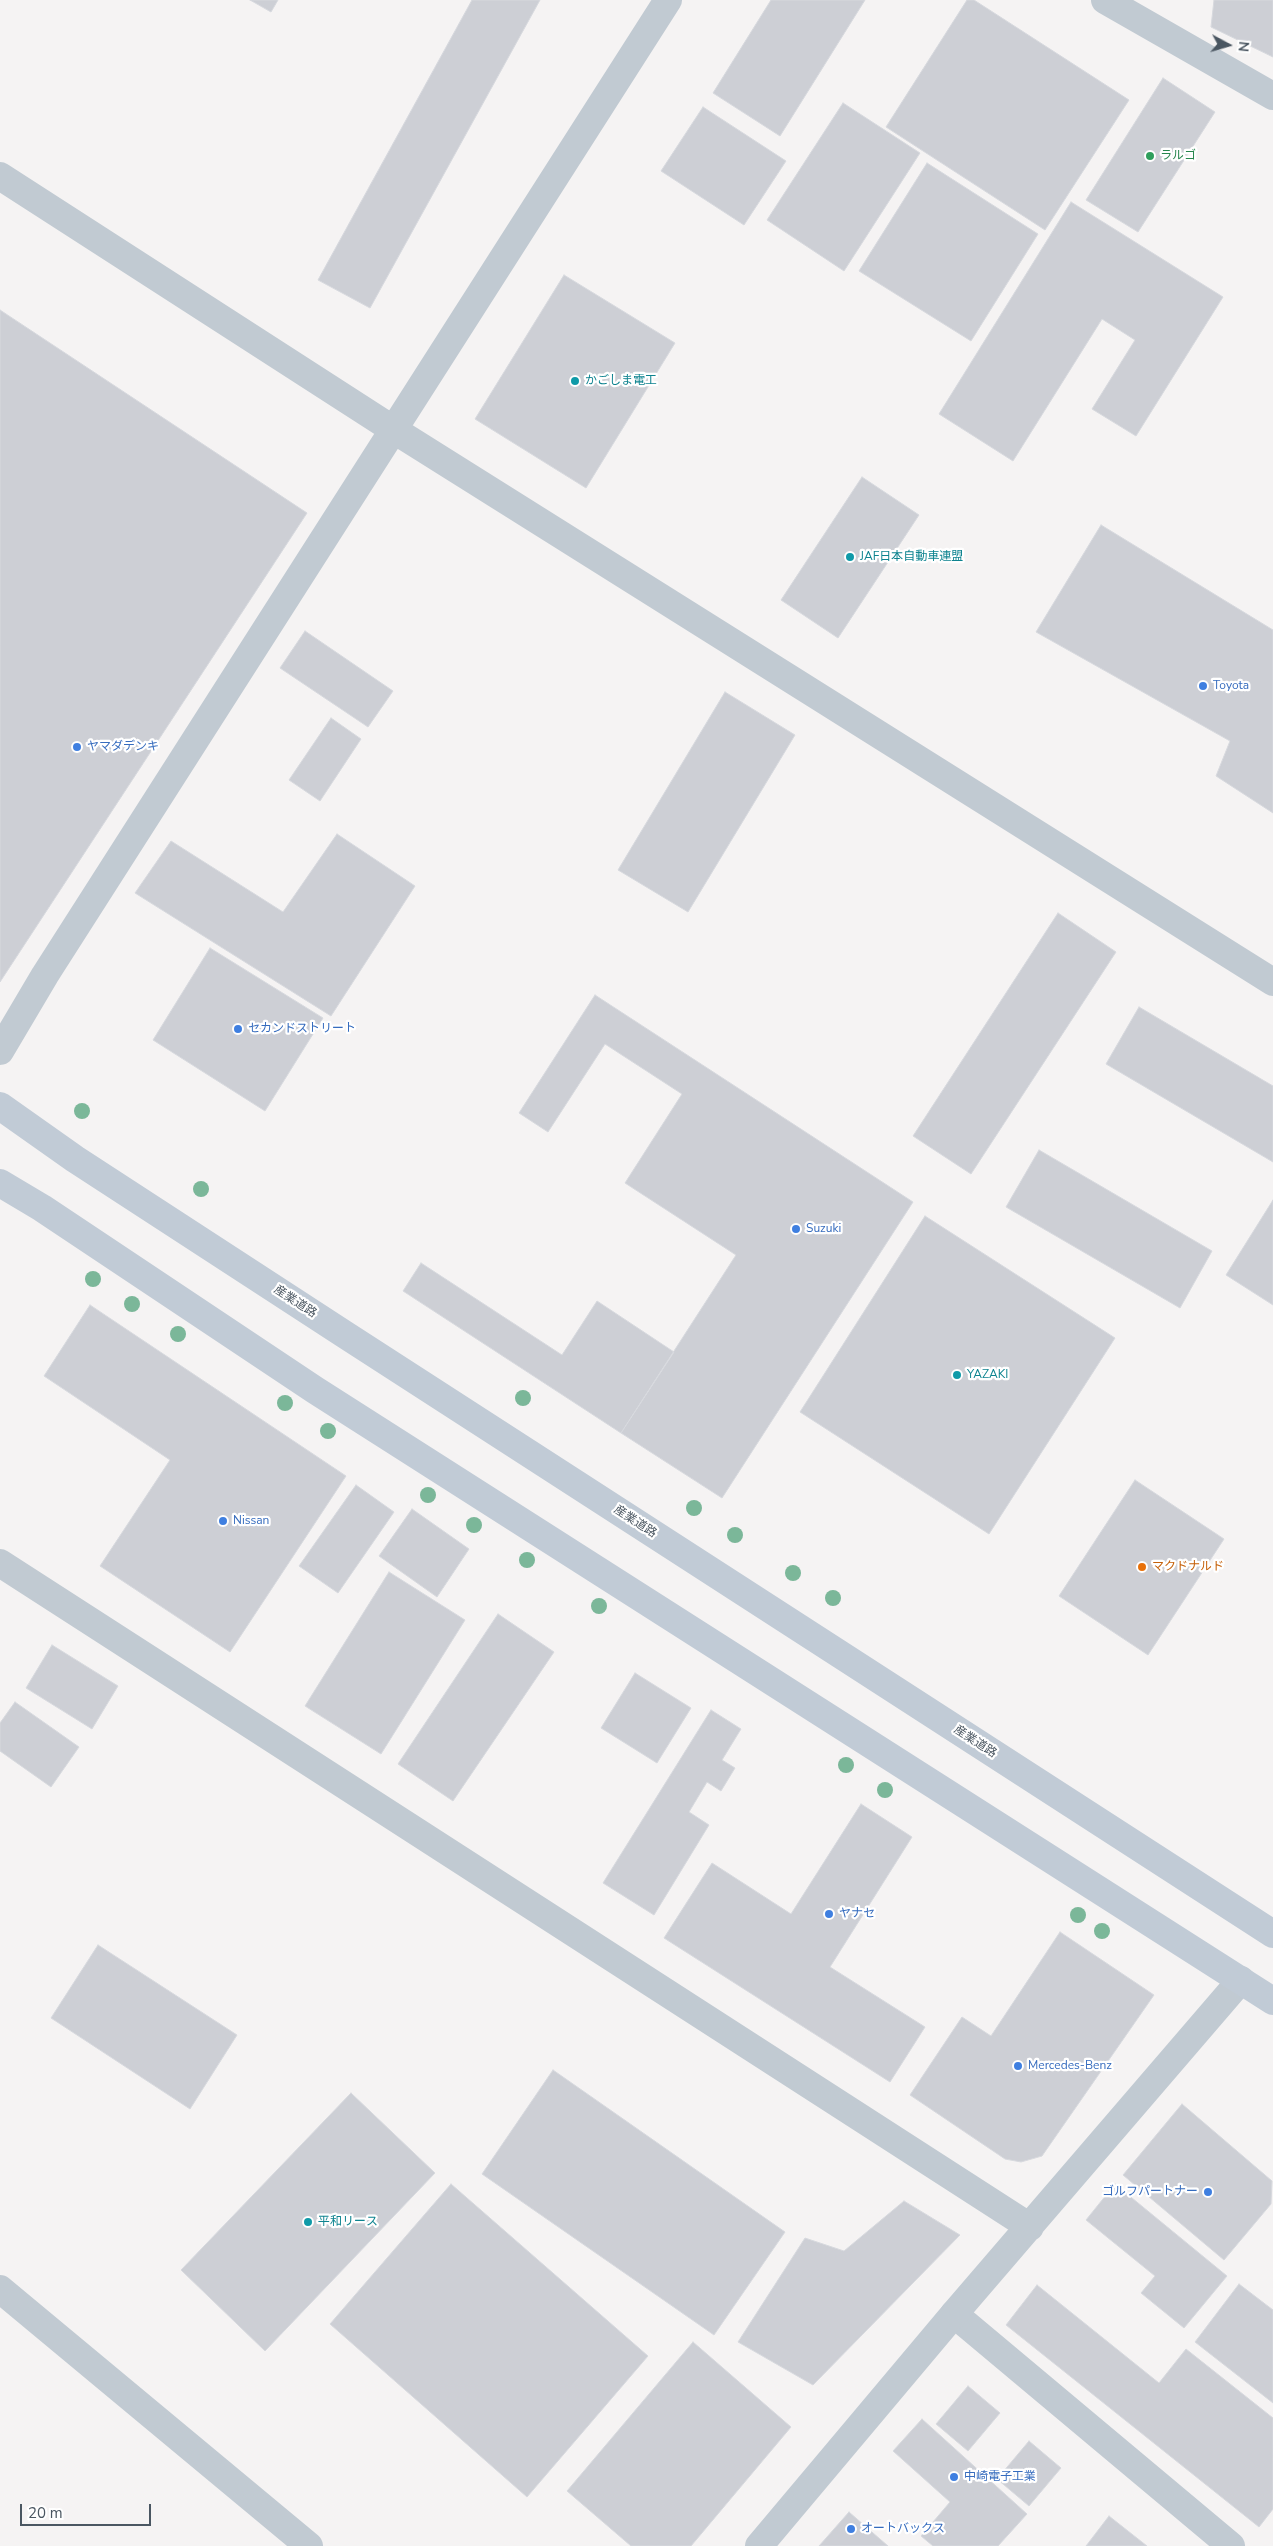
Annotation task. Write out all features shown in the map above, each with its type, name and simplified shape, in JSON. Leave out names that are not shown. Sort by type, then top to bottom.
[{"type":"main road","name":"産業道路","points":[[0,1106],[83,1164],[1269,1928]]},
{"type":"main road","points":[[0,1182],[316,1390],[1273,2001]]},
{"type":"street","points":[[0,1050],[45,975],[668,0]]},
{"type":"street","points":[[1105,0],[1273,96]]},
{"type":"street","points":[[0,176],[394,430],[1273,982]]},
{"type":"street","points":[[0,1563],[1030,2227]]},
{"type":"street","points":[[758,2546],[954,2314],[1241,1980]]},
{"type":"street","points":[[0,2289],[309,2546]]},
{"type":"street","points":[[954,2314],[1231,2546]]},
{"type":"building","points":[[250,0],[278,0],[271,12]]},
{"type":"building","points":[[472,0],[540,0],[370,308],[318,280]]},
{"type":"building","points":[[771,0],[865,0],[780,136],[713,93]]},
{"type":"building","points":[[967,0],[974,0],[1129,100],[1045,230],[886,127]]},
{"type":"building","points":[[1214,0],[1273,0],[1273,57],[1211,27]]},
{"type":"building","name":"ラルゴ","points":[[1163,78],[1215,112],[1138,232],[1086,200]]},
{"type":"building","points":[[843,103],[920,153],[844,271],[767,220]]},
{"type":"building","points":[[703,107],[786,161],[744,225],[661,171]]},
{"type":"building","points":[[927,163],[1038,234],[971,341],[859,271]]},
{"type":"building","points":[[1071,202],[1223,297],[1136,436],[1092,409],[1135,340],[1102,319],[1013,461],[939,414]]},
{"type":"building","name":"かごしま電工","points":[[564,275],[675,343],[586,488],[475,419]]},
{"type":"building","name":"ヤマダデンキ","points":[[0,310],[307,513],[0,982]]},
{"type":"building","name":"JAF日本自動車連盟","points":[[862,477],[919,515],[838,638],[781,600]]},
{"type":"building","name":"Toyota","points":[[1101,525],[1273,630],[1273,813],[1216,776],[1230,741],[1036,632]]},
{"type":"building","points":[[305,631],[393,691],[368,727],[280,668]]},
{"type":"building","points":[[725,692],[795,735],[688,912],[618,870]]},
{"type":"building","points":[[331,718],[361,739],[320,801],[289,780]]},
{"type":"building","points":[[337,834],[415,886],[331,1016],[135,893],[171,841],[283,912]]},
{"type":"building","points":[[1058,913],[1116,952],[971,1174],[913,1136]]},
{"type":"building","name":"セカンドストリート","points":[[210,948],[323,1018],[265,1111],[153,1040]]},
{"type":"building","name":"Suzuki","points":[[595,995],[913,1202],[722,1498],[621,1433],[736,1255],[625,1183],[682,1094],[605,1044],[548,1132],[519,1113]]},
{"type":"building","points":[[1139,1007],[1273,1086],[1273,1162],[1106,1064]]},
{"type":"building","points":[[1039,1150],[1212,1251],[1180,1308],[1006,1207]]},
{"type":"building","points":[[1273,1200],[1273,1305],[1226,1275]]},
{"type":"building","name":"YAZAKI","points":[[925,1216],[1115,1338],[989,1534],[800,1412]]},
{"type":"building","points":[[421,1263],[562,1355],[597,1301],[674,1352],[621,1433],[403,1291]]},
{"type":"building","name":"Nissan","points":[[90,1305],[346,1476],[230,1652],[100,1566],[170,1460],[44,1376]]},
{"type":"building","name":"マクドナルド","points":[[1135,1480],[1224,1539],[1148,1655],[1059,1596]]},
{"type":"building","points":[[356,1485],[394,1512],[338,1593],[299,1566]]},
{"type":"building","points":[[412,1509],[469,1549],[437,1597],[379,1556]]},
{"type":"building","points":[[389,1572],[465,1620],[381,1754],[305,1706]]},
{"type":"building","points":[[498,1614],[554,1652],[453,1801],[398,1764]]},
{"type":"building","points":[[52,1645],[118,1686],[92,1729],[26,1688]]},
{"type":"building","points":[[635,1673],[691,1708],[657,1763],[601,1728]]},
{"type":"building","points":[[15,1702],[79,1747],[51,1787],[0,1751],[0,1723]]},
{"type":"building","points":[[711,1710],[741,1729],[722,1760],[735,1768],[721,1791],[707,1782],[689,1812],[709,1825],[654,1915],[603,1883]]},
{"type":"building","points":[[861,1804],[912,1837],[830,1967],[925,2027],[890,2082],[664,1938],[712,1863],[791,1914]]},
{"type":"building","name":"Mercedes-Benz","points":[[1060,1932],[1154,1995],[1042,2156],[1021,2162],[1005,2159],[910,2095],[962,2017],[991,2036]]},
{"type":"building","points":[[98,1945],[237,2035],[190,2109],[51,2018]]},
{"type":"building","points":[[553,2070],[785,2232],[714,2335],[482,2174]]},
{"type":"building","name":"平和リース","points":[[351,2093],[435,2173],[265,2351],[181,2270]]},
{"type":"building","name":"ゴルフパートナー","points":[[1182,2104],[1272,2181],[1271,2204],[1224,2260],[1123,2175]]},
{"type":"building","points":[[451,2184],[648,2356],[527,2497],[330,2324]]},
{"type":"building","points":[[1115,2184],[1227,2276],[1184,2328],[1141,2293],[1155,2276],[1086,2220]]},
{"type":"building","points":[[904,2201],[960,2235],[813,2385],[738,2342],[805,2238],[844,2251]]},
{"type":"building","points":[[1239,2284],[1273,2310],[1273,2403],[1195,2342]]},
{"type":"building","points":[[1037,2285],[1159,2383],[1186,2349],[1273,2418],[1273,2509],[1259,2527],[1006,2325]]},
{"type":"building","points":[[693,2342],[791,2427],[691,2546],[631,2546],[567,2491]]},
{"type":"building","points":[[968,2386],[1000,2413],[968,2451],[936,2424]]},
{"type":"building","name":"中崎電子工業","points":[[922,2419],[1027,2514],[998,2546],[933,2546],[921,2536],[950,2502],[893,2451]]},
{"type":"building","points":[[1029,2441],[1061,2468],[1029,2506],[997,2479]]},
{"type":"building","name":"オートバックス","points":[[849,2512],[888,2546],[819,2546]]},
{"type":"building","points":[[1109,2516],[1147,2546],[1086,2546]]},
{"type":"place","name":"ラルゴ","points":[[1150,156]]},
{"type":"place","name":"かごしま電工","points":[[575,381]]},
{"type":"place","name":"JAF日本自動車連盟","points":[[850,557]]},
{"type":"place","name":"Toyota","points":[[1203,686]]},
{"type":"place","name":"ヤマダデンキ","points":[[77,747]]},
{"type":"place","name":"セカンドストリート","points":[[238,1029]]},
{"type":"place","name":"Suzuki","points":[[796,1229]]},
{"type":"place","name":"YAZAKI","points":[[957,1375]]},
{"type":"place","name":"Nissan","points":[[223,1521]]},
{"type":"place","name":"マクドナルド","points":[[1142,1567]]},
{"type":"place","name":"ヤナセ","points":[[829,1914]]},
{"type":"place","name":"Mercedes-Benz","points":[[1018,2066]]},
{"type":"place","name":"ゴルフパートナー","points":[[1208,2192]]},
{"type":"place","name":"平和リース","points":[[308,2222]]},
{"type":"place","name":"中崎電子工業","points":[[954,2477]]},
{"type":"place","name":"オートバックス","points":[[851,2529]]}]
